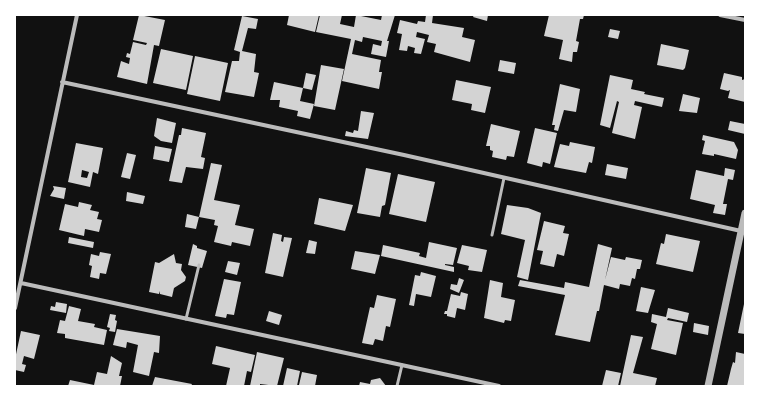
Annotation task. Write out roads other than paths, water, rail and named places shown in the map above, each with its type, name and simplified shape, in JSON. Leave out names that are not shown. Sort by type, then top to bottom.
[{"type":"street","points":[[15,308],[77,15]]},
{"type":"street","points":[[720,15],[745,20]]},
{"type":"street","points":[[62,82],[741,231]]},
{"type":"street","points":[[708,386],[745,213]]},
{"type":"street","points":[[21,283],[499,386]]},
{"type":"lane","points":[[492,235],[504,178]]},
{"type":"lane","points":[[186,319],[199,265]]},
{"type":"lane","points":[[397,386],[402,365]]}]
